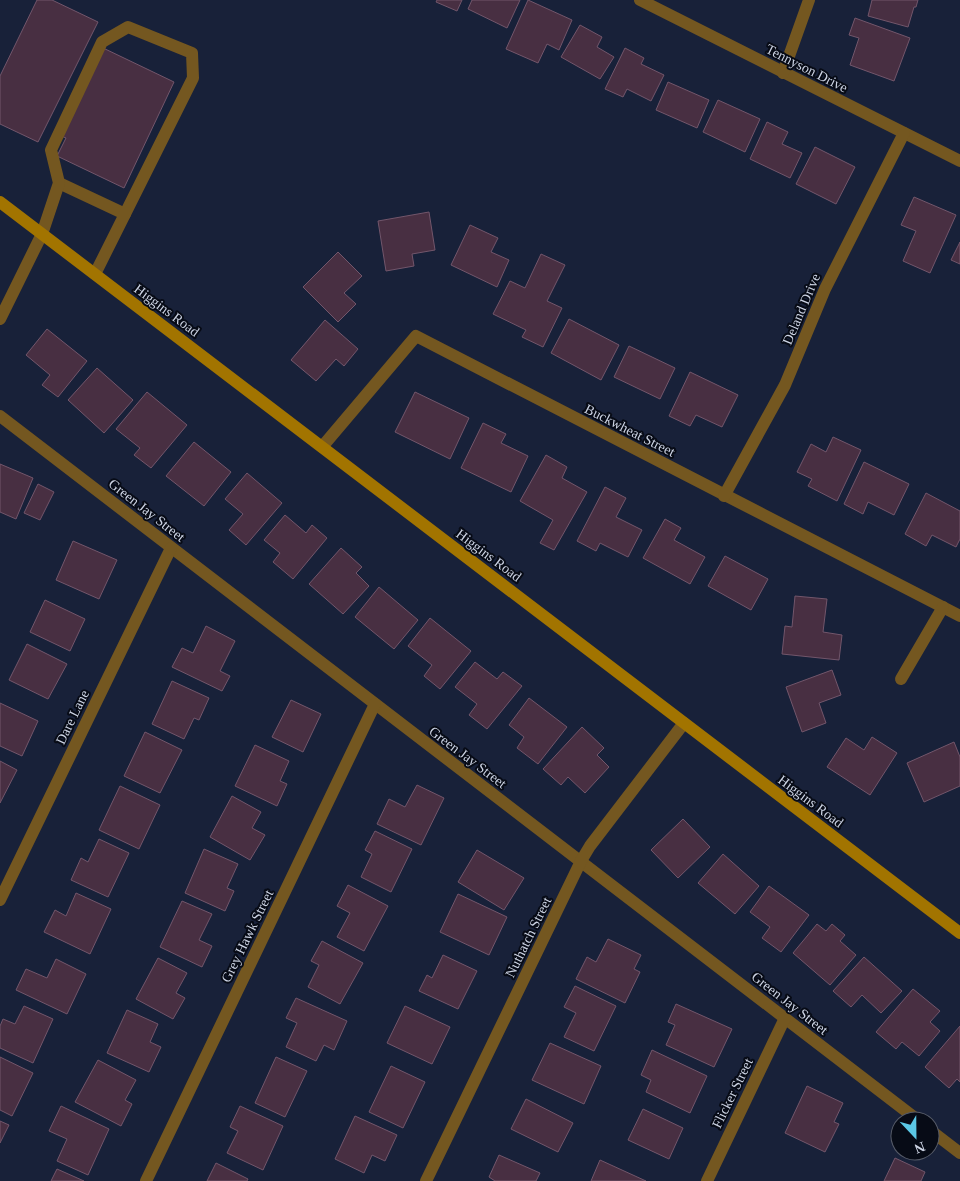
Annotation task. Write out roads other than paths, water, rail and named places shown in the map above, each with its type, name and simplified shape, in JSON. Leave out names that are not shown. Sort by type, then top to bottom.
[{"type":"street","name":"Tennyson Drive","points":[[640,0],[960,162]]},
{"type":"street","points":[[783,73],[809,0]]},
{"type":"street","points":[[0,319],[42,234],[59,183],[51,150],[102,42],[128,27],[192,53],[193,78],[95,274]]},
{"type":"street","name":"Deland Drive","points":[[724,496],[785,385],[825,289],[904,133]]},
{"type":"street","points":[[59,183],[125,214]]},
{"type":"street","name":"Higgins Road","points":[[0,202],[960,933]]},
{"type":"street","name":"Buckwheat Street","points":[[322,447],[416,336],[960,616]]},
{"type":"street","name":"Green Jay Street","points":[[0,416],[905,1111]]},
{"type":"street","name":"Dare Lane","points":[[0,900],[171,548]]},
{"type":"street","points":[[901,678],[943,607]]},
{"type":"street","name":"Grey Hawk Street","points":[[146,1181],[375,704]]},
{"type":"street","name":"Nuthatch Street","points":[[426,1181],[581,861],[590,846],[684,723]]},
{"type":"street","name":"Flicker Street","points":[[707,1181],[785,1018]]},
{"type":"street","points":[[940,1138],[960,1153]]}]
